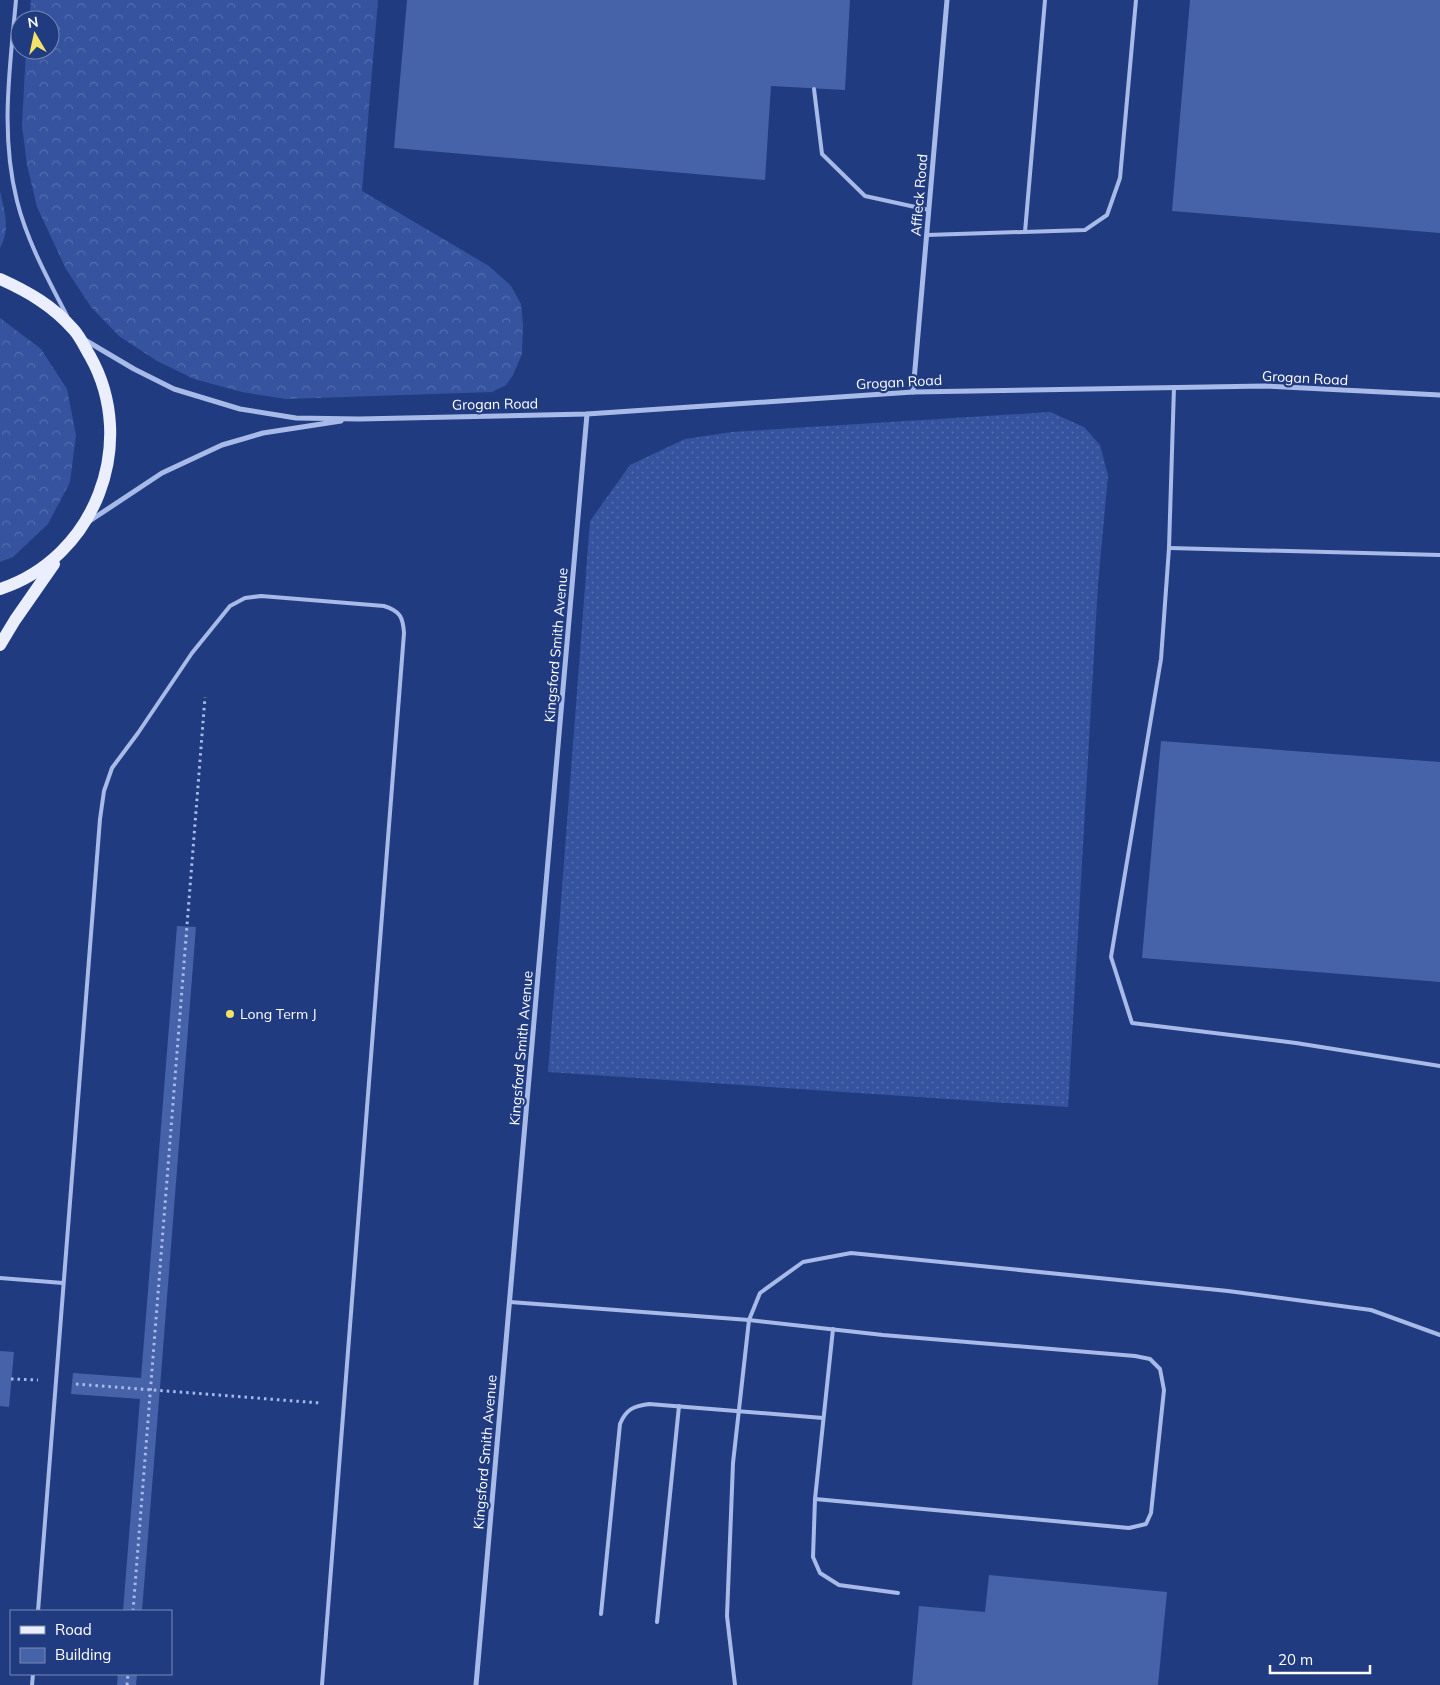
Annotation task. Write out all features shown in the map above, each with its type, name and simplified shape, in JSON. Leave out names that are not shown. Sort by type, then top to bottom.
[{"type":"main road","points":[[0,279],[25,290],[52,308],[76,333],[98,371],[109,410],[110,442],[102,489],[84,526],[62,551],[0,645]]},
{"type":"main road","points":[[0,589],[11,586],[38,571],[62,551]]},
{"type":"street","name":"Affleck Road","points":[[913,392],[947,0]]},
{"type":"street","name":"Grogan Road","points":[[76,333],[134,369],[174,388],[240,409],[296,418],[359,419],[587,414],[913,392],[1265,386],[1440,395]]},
{"type":"street","name":"Kingsford Smith Avenue","points":[[476,1685],[587,414]]},
{"type":"street","name":"Grogan Road","points":[[84,526],[162,473],[222,445],[263,433],[359,419]]},
{"type":"lane","points":[[16,0],[7,87],[7,121],[10,161],[17,201],[28,235],[76,333]]},
{"type":"lane","points":[[1025,232],[1044,0]]},
{"type":"lane","points":[[927,235],[1085,230],[1107,215],[1120,178],[1136,0]]},
{"type":"lane","points":[[814,89],[822,154],[865,196],[929,210]]},
{"type":"lane","points":[[1174,388],[1169,548],[1161,659],[1111,958],[1132,1023],[1296,1043],[1440,1066]]},
{"type":"lane","points":[[1169,548],[1440,555]]},
{"type":"lane","points":[[38,1610],[100,819],[104,791],[112,768],[138,733],[192,652],[230,606],[245,598],[261,596],[384,606],[400,614],[404,623],[404,633],[322,1685]]},
{"type":"lane","points":[[735,1685],[726,1616],[733,1463],[749,1320],[760,1293],[803,1262],[851,1253],[1228,1291],[1371,1310],[1440,1335]]},
{"type":"lane","points":[[0,1278],[63,1283]]},
{"type":"lane","points":[[510,1302],[749,1320],[1135,1356],[1150,1359],[1160,1369],[1164,1390],[1151,1513],[1146,1524],[1128,1528],[815,1499]]},
{"type":"lane","points":[[833,1329],[815,1499],[813,1557],[820,1573],[839,1584],[898,1593]]},
{"type":"lane","points":[[601,1614],[620,1424],[624,1414],[634,1406],[650,1404],[824,1418]]},
{"type":"lane","points":[[657,1622],[679,1406]]},
{"type":"path","points":[[133,1610],[205,697]]},
{"type":"path","points":[[11,1379],[40,1380]]},
{"type":"path","points":[[76,1384],[320,1403]]},
{"type":"green space","points":[[31,0],[378,0],[362,191],[489,266],[511,286],[521,304],[523,325],[522,354],[513,375],[506,385],[492,392],[286,399],[242,392],[194,379],[157,361],[119,336],[91,307],[66,269],[37,207],[27,165],[22,125],[25,60],[60,60],[60,10],[30,10]]},
{"type":"green space","points":[[0,191],[6,227],[0,248]]},
{"type":"green space","points":[[0,318],[41,349],[67,389],[76,435],[70,482],[48,524],[13,557],[0,562]]},
{"type":"green space","points":[[1050,412],[1084,427],[1100,445],[1108,476],[1098,584],[1068,1107],[548,1072],[590,521],[630,465],[685,439],[732,432]]},
{"type":"building","points":[[407,0],[850,0],[845,90],[771,86],[765,180],[394,148]]},
{"type":"building","points":[[1190,0],[1440,0],[1440,233],[1172,211]]},
{"type":"building","points":[[1161,741],[1440,762],[1440,982],[1142,958]]},
{"type":"building","points":[[177,926],[196,927],[142,1610],[123,1610],[140,1399],[71,1394],[73,1373],[141,1378]]},
{"type":"building","points":[[0,1351],[14,1352],[9,1407],[0,1406]]},
{"type":"building","points":[[989,1575],[1167,1592],[1158,1685],[912,1685],[919,1606],[985,1612]]},
{"type":"building","points":[[118,1675],[137,1675],[136,1685],[117,1685]]},
{"type":"place","name":"Long Term J","points":[[230,1014]]}]
